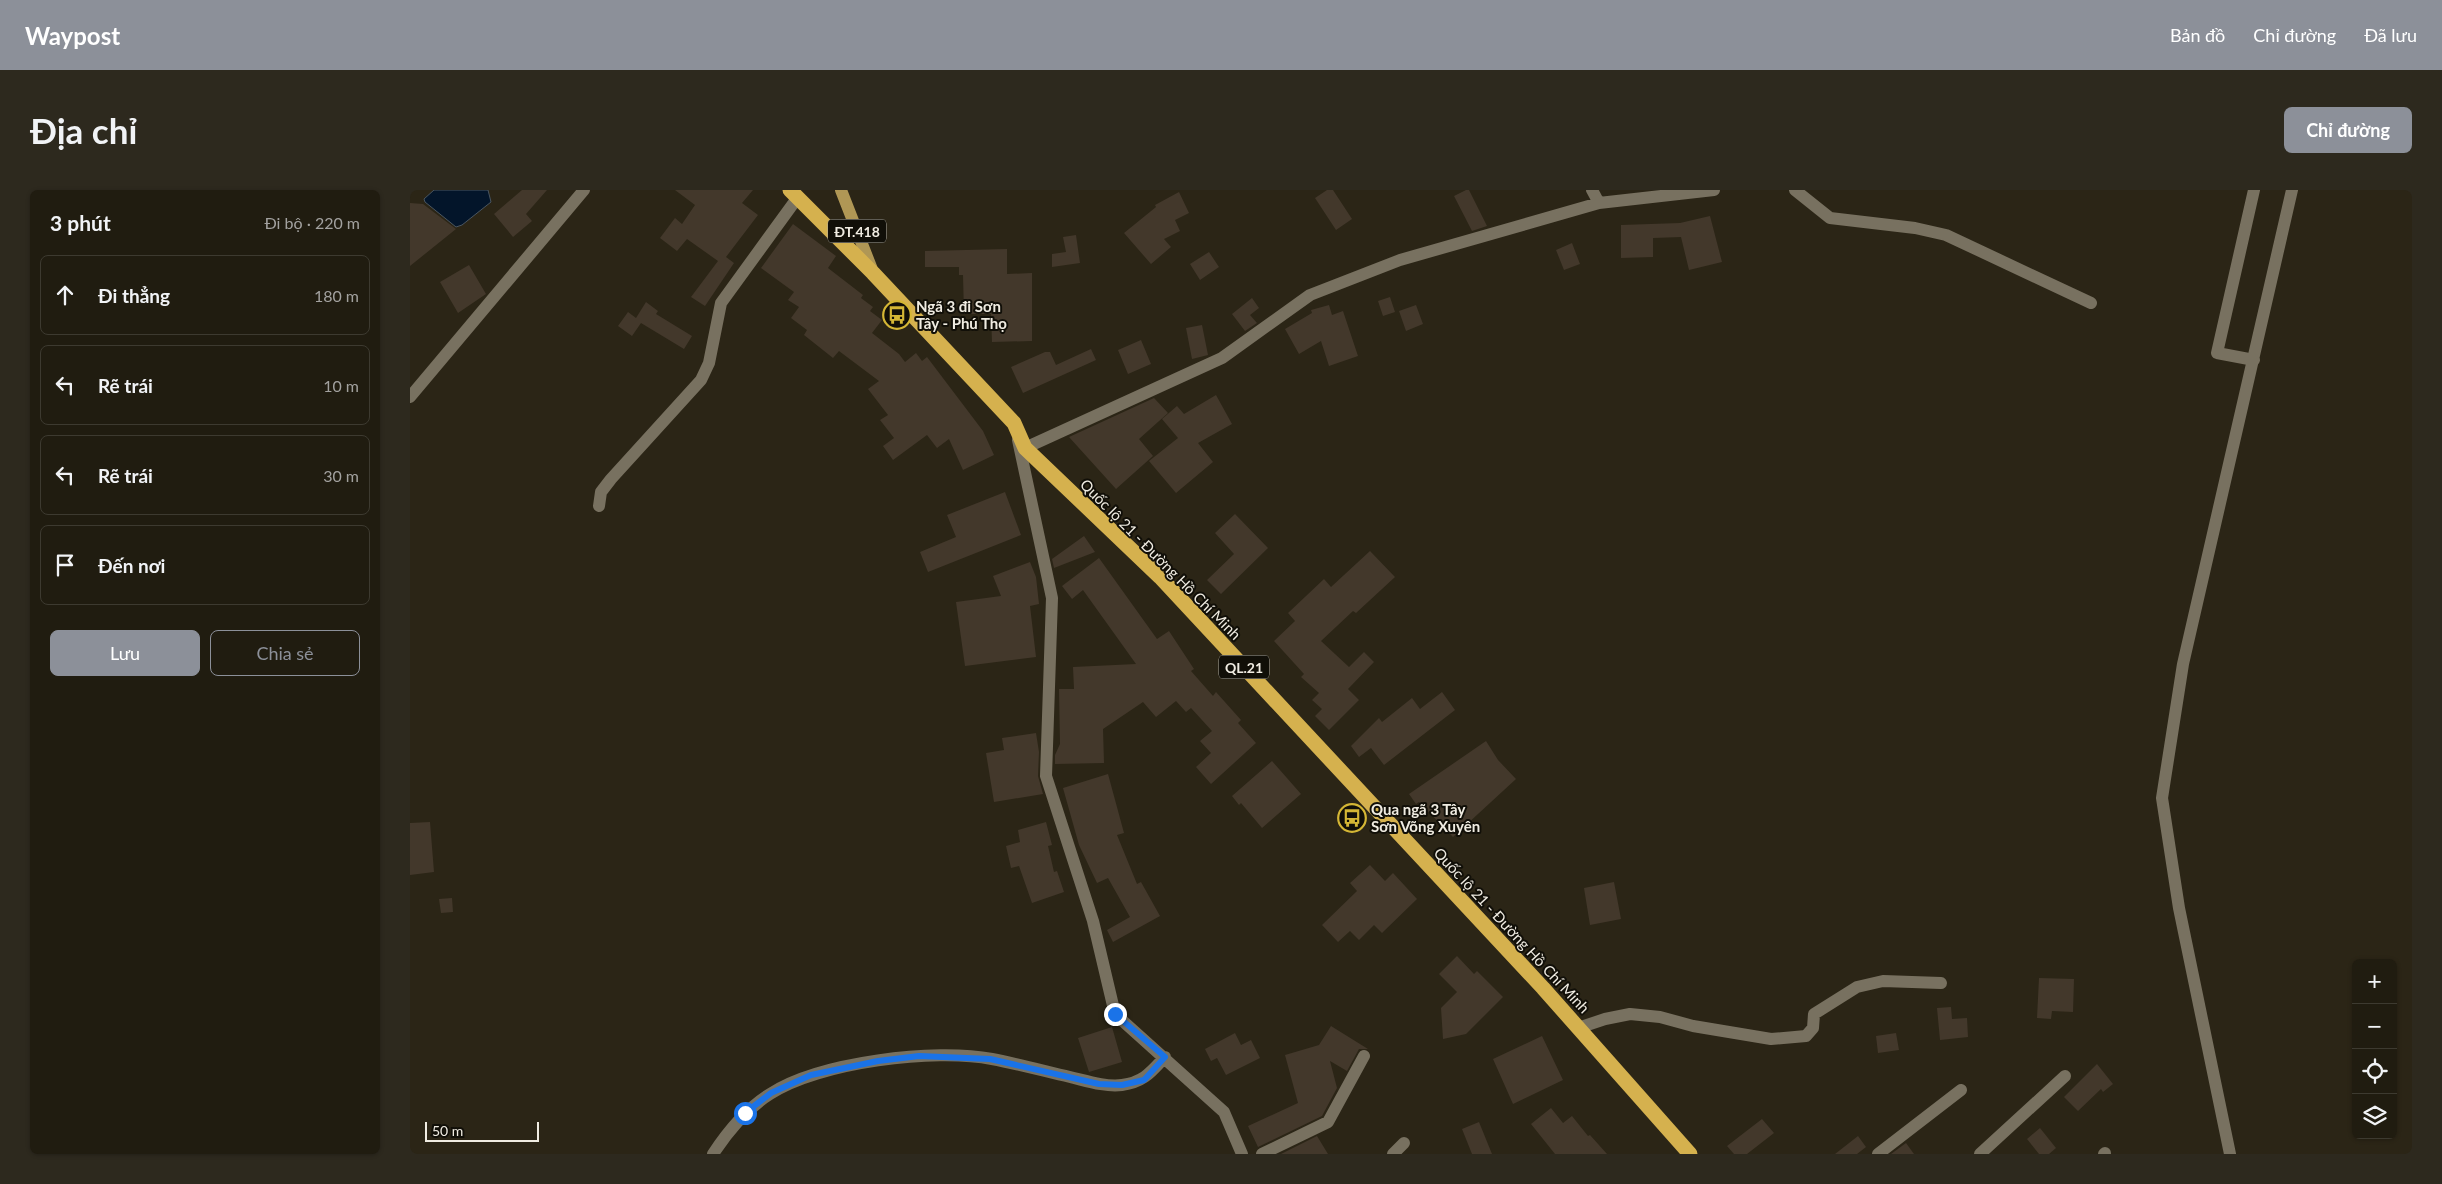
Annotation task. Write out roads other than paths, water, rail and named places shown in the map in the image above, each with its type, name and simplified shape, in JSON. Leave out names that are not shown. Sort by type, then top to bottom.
[{"type":"highway","name":"Quốc lộ 21 - Đường Hồ Chí Minh","points":[[794,194],[873,273],[1014,423],[1025,448],[1160,577],[1578,1028],[1690,1154]]},
{"type":"main road","name":"ĐT.418","points":[[841,190],[873,273]]},
{"type":"street","points":[[410,397],[584,190]]},
{"type":"street","points":[[1592,190],[1599,203]]},
{"type":"street","points":[[1025,448],[1222,358],[1310,295],[1400,260],[1599,203],[1714,190]]},
{"type":"street","points":[[1795,190],[1830,218],[1915,228],[1946,235],[2091,303]]},
{"type":"street","points":[[2254,190],[2217,353],[2254,360]]},
{"type":"street","points":[[2230,1154],[2179,908],[2162,798],[2183,664],[2292,190]]},
{"type":"street","points":[[599,506],[601,492],[611,478],[701,380],[709,362],[721,304],[794,194]]},
{"type":"street","points":[[1014,423],[1052,598],[1046,776],[1093,921],[1115,1014],[1224,1112],[1242,1154]]},
{"type":"street","points":[[1578,1028],[1605,1019],[1630,1014],[1660,1017],[1692,1026],[1771,1039],[1806,1036],[1813,1028],[1814,1014],[1857,987],[1883,981],[1941,983]]},
{"type":"street","points":[[713,1154],[723,1138],[745,1113],[771,1093],[811,1075],[878,1061],[919,1056],[959,1057],[990,1059],[1099,1084],[1122,1085],[1144,1080],[1165,1057]]},
{"type":"street","points":[[1262,1154],[1328,1122],[1364,1056]]},
{"type":"street","points":[[1980,1154],[2065,1076]]},
{"type":"street","points":[[1878,1154],[1961,1090]]},
{"type":"street","points":[[1393,1154],[1404,1143]]},
{"type":"water","points":[[434,190],[488,190],[491,202],[462,225],[456,227],[425,202],[424,199]]},
{"type":"place","name":"Ngã 3 đi Sơn Tây - Phú Thọ","points":[[897,315]]},
{"type":"place","name":"Qua ngã 3 Tây Sơn Võng Xuyên","points":[[1352,818]]}]
